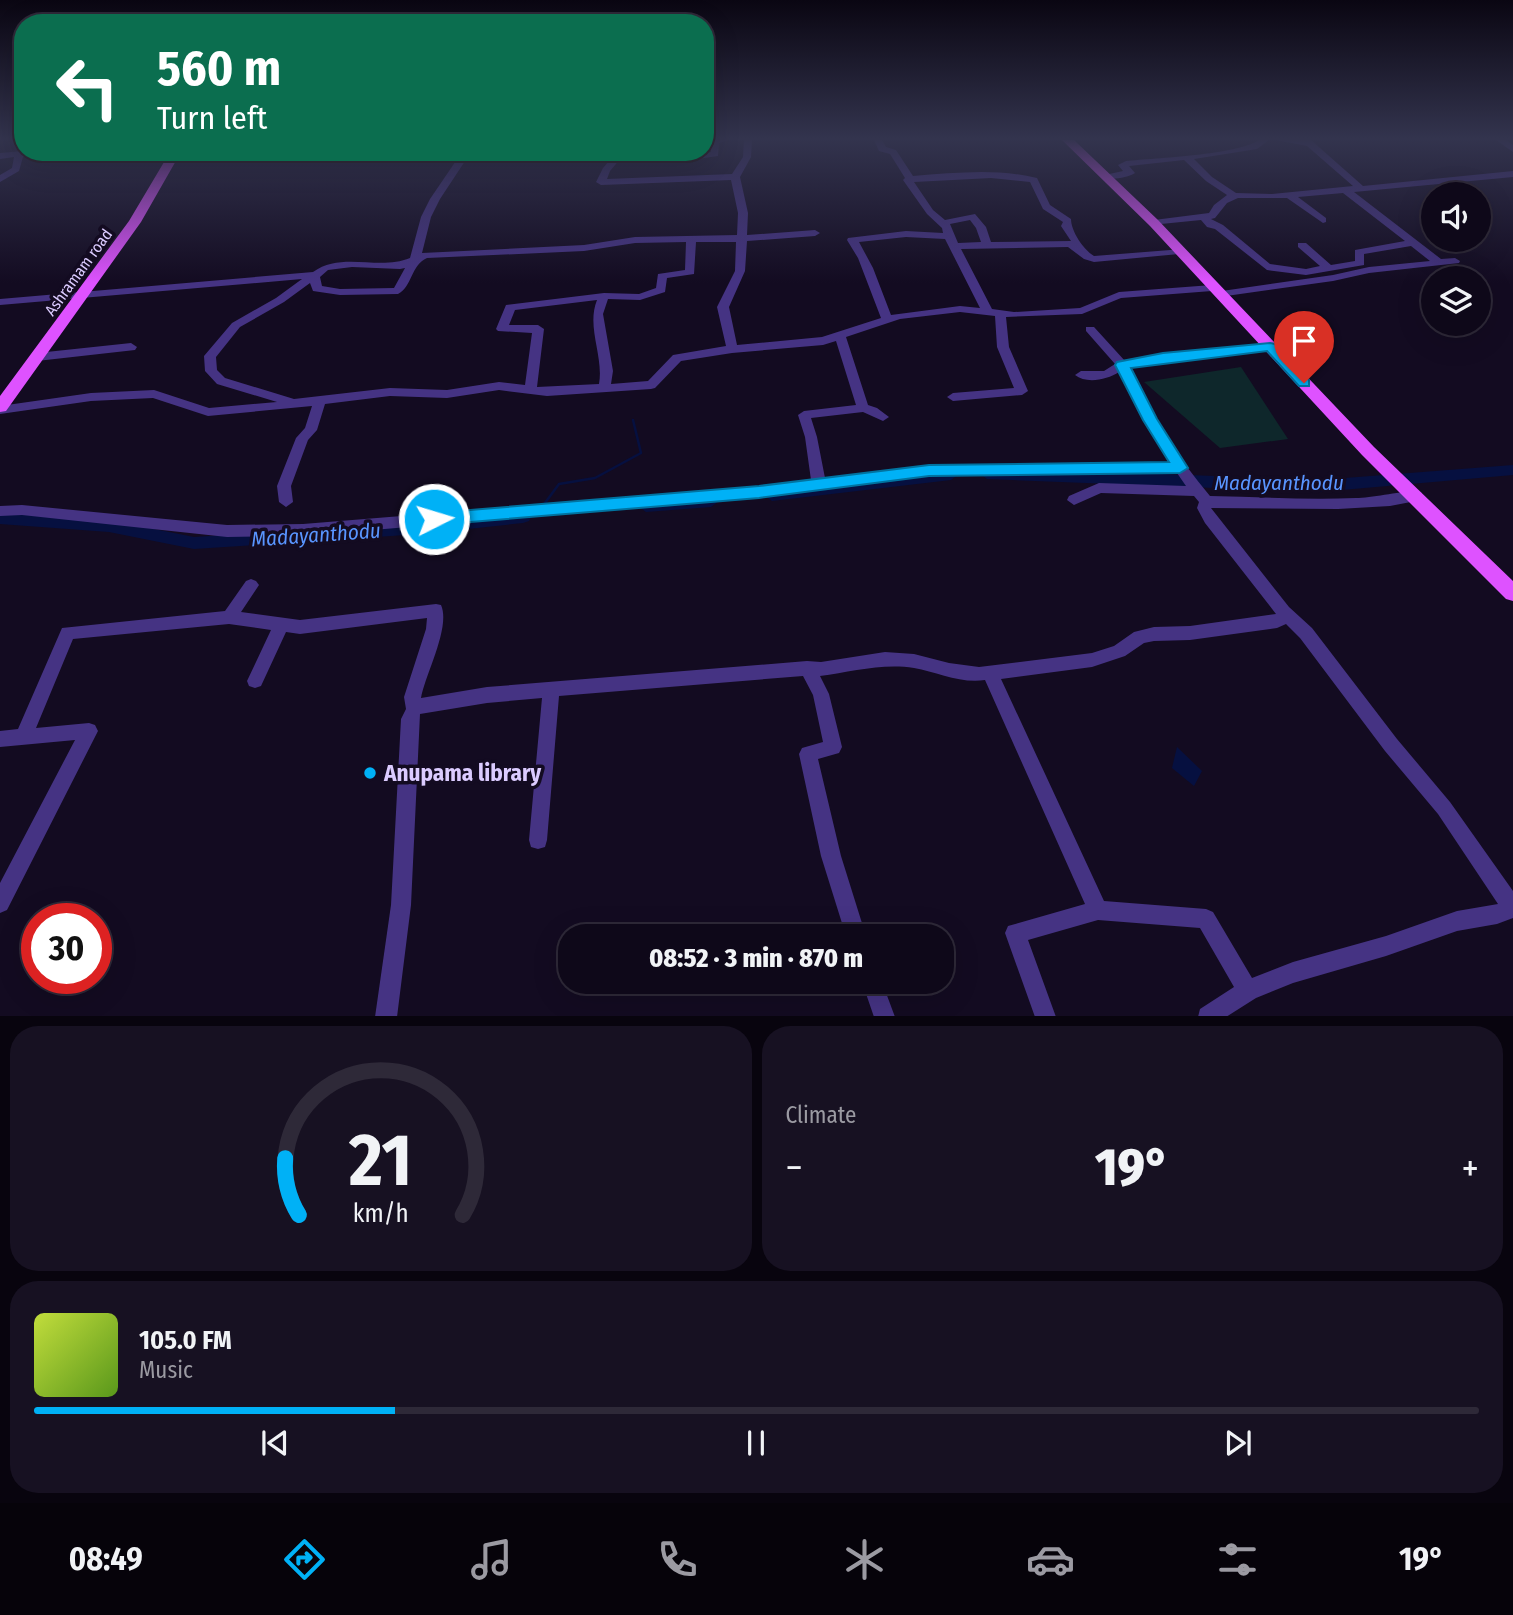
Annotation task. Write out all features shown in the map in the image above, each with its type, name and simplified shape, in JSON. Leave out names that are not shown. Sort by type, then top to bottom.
[{"type":"main road","name":"Ashramam road","points":[[0,408],[135,222],[155,187]]},
{"type":"main road","points":[[1117,187],[1154,223],[1368,451],[1513,593]]},
{"type":"street","points":[[314,275],[317,289],[340,292],[398,291],[415,258],[426,218],[443,187]]},
{"type":"street","points":[[732,349],[723,307],[740,271],[743,213],[737,187]]},
{"type":"street","points":[[913,187],[932,214],[944,223],[951,241],[994,312],[1003,347],[1022,391],[953,397]]},
{"type":"street","points":[[1037,187],[1046,207],[1068,221],[1066,226],[1088,258],[1094,260],[1179,251]]},
{"type":"street","points":[[1221,187],[1234,196]]},
{"type":"street","points":[[1154,223],[1212,216],[1219,202],[1234,196],[1289,195],[1368,187]]},
{"type":"street","points":[[1345,190],[1438,262]]},
{"type":"street","points":[[1289,195],[1323,220]]},
{"type":"street","points":[[932,214],[954,211]]},
{"type":"street","points":[[944,223],[972,216],[981,227],[987,245]]},
{"type":"street","points":[[1203,217],[1267,267],[1306,272],[1360,263],[1359,252],[1413,243]]},
{"type":"street","points":[[293,404],[284,398],[245,390],[221,381],[211,371],[210,356],[236,325],[281,300],[325,268],[352,264],[400,267],[425,255],[584,248],[635,240],[691,241],[815,233]]},
{"type":"street","points":[[887,319],[877,300],[860,250],[852,240],[906,234],[987,245],[1070,244],[1080,247]]},
{"type":"street","points":[[531,389],[538,329],[502,329],[510,307],[604,296],[640,297],[661,290],[662,276],[690,272],[691,241]]},
{"type":"street","points":[[1302,246],[1328,268]]},
{"type":"street","points":[[0,408],[91,397],[154,394],[208,412],[319,402],[390,392],[447,394],[499,386],[547,392],[651,385],[677,358],[732,349],[823,341],[887,319],[960,309],[994,312],[1082,311],[1119,295],[1216,291],[1455,261]]},
{"type":"street","points":[[0,302],[314,275]]},
{"type":"street","points":[[604,296],[597,314],[607,371],[604,389]]},
{"type":"street","points":[[1090,329],[1122,365],[1180,468],[1199,492],[1210,519],[1284,612],[1298,624],[1391,745],[1444,808],[1512,907],[1510,916],[1468,917],[1386,946],[1303,968],[1248,991],[1223,1004],[1209,1016]]},
{"type":"street","points":[[840,336],[863,408]]},
{"type":"street","points":[[37,356],[131,347]]},
{"type":"street","points":[[1081,375],[1106,375],[1122,365],[1163,358],[1270,347]]},
{"type":"street","points":[[286,502],[284,486],[302,438],[311,430],[319,402]]},
{"type":"street","points":[[819,485],[811,437],[804,415],[863,408],[883,417]]},
{"type":"street","points":[[0,511],[22,510],[227,531],[303,530],[759,492],[929,470],[1180,468]]},
{"type":"street","points":[[1074,500],[1100,488],[1109,487],[1199,492],[1331,506],[1381,503],[1413,494]]},
{"type":"street","points":[[229,617],[251,585]]},
{"type":"street","points":[[24,735],[68,633],[229,617],[300,627],[436,610],[434,629],[412,696],[414,709],[409,731],[401,905],[386,1016]]},
{"type":"street","points":[[414,709],[487,695],[821,669],[885,659],[914,661],[948,670],[990,673],[1093,660],[1119,651],[1140,637],[1277,621],[1284,617],[1284,612]]},
{"type":"street","points":[[255,681],[282,624]]},
{"type":"street","points":[[807,668],[821,694],[834,747],[808,754],[831,856],[852,924]]},
{"type":"street","points":[[990,673],[1035,766],[1098,910]]},
{"type":"street","points":[[538,840],[551,690]]},
{"type":"street","points":[[0,739],[89,731],[0,902]]},
{"type":"street","points":[[1046,1016],[1015,933],[1098,910],[1206,919],[1248,991]]},
{"type":"street","points":[[876,994],[885,1016]]},
{"type":"green space","points":[[1241,367],[1288,439],[1220,448],[1144,382]]},
{"type":"shaded area","points":[[1177,747],[1202,771],[1194,786],[1172,768]]},
{"type":"waterway","points":[[542,507],[559,484],[595,478],[641,453],[633,420]]},
{"type":"waterway","name":"Madayanthodu","points":[[987,473],[1319,486],[1513,470]]},
{"type":"waterway","name":"Madayanthodu","points":[[772,495],[951,474]]},
{"type":"waterway","name":"Madayanthodu","points":[[646,506],[711,501]]},
{"type":"waterway","name":"Madayanthodu","points":[[0,518],[109,526],[194,543],[421,528],[523,517]]},
{"type":"place","name":"Anupama library","points":[[370,773]]},
{"type":"route","points":[[434,519],[759,492],[929,470],[1180,468],[1122,365],[1270,347],[1304,383]]}]
